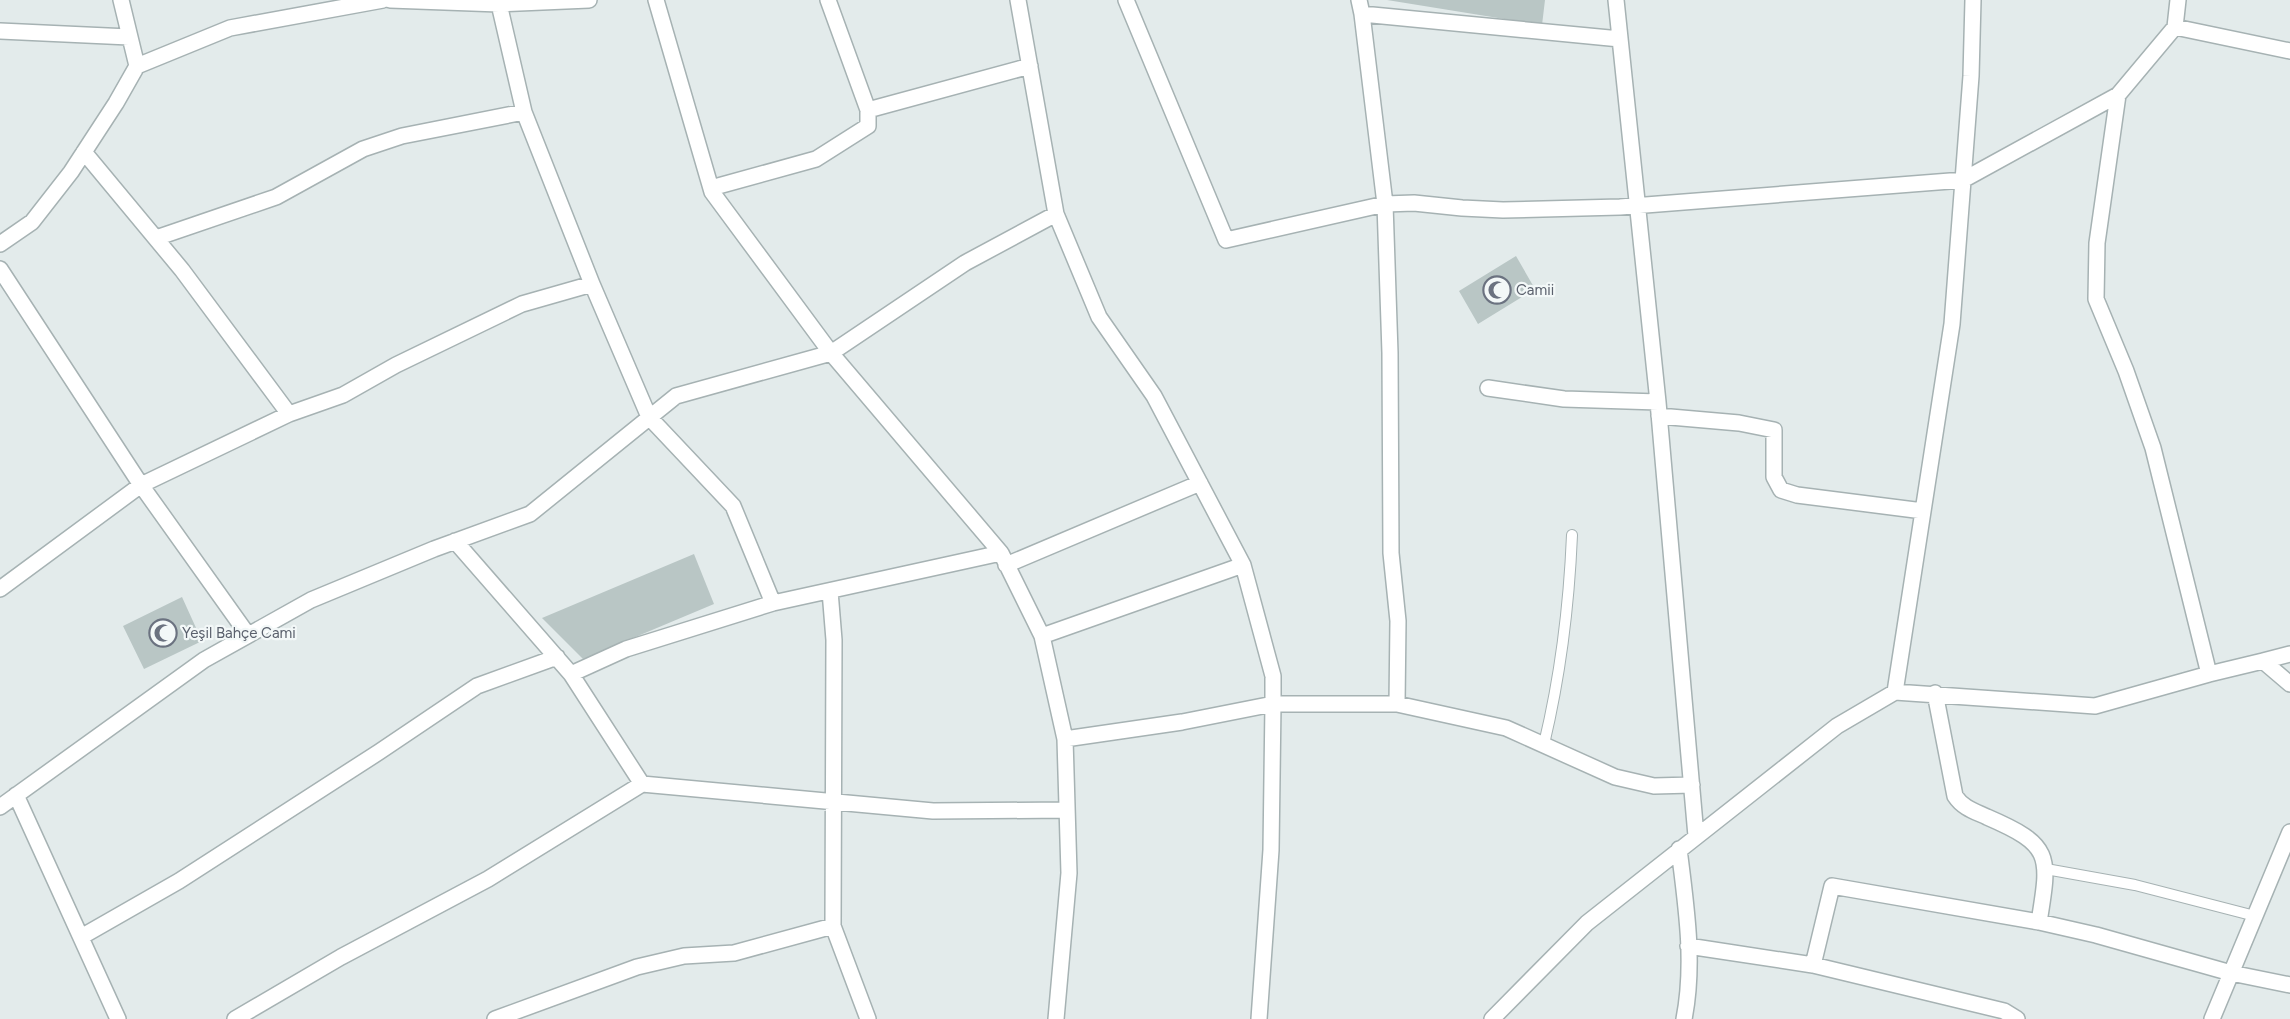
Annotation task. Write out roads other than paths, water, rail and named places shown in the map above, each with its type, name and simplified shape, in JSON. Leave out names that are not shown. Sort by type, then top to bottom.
[{"type":"street","points":[[121,0],[136,66]]},
{"type":"street","points":[[0,244],[32,222],[72,172],[116,103],[136,66],[230,28],[383,0]]},
{"type":"street","points":[[390,0],[498,4],[589,0]]},
{"type":"street","points":[[656,0],[710,188],[831,353],[1004,559],[1042,636],[1065,739],[1069,873],[1056,1019]]},
{"type":"street","points":[[710,188],[816,159],[868,126],[868,110],[828,0]]},
{"type":"street","points":[[1018,0],[1056,214],[1099,317],[1154,396],[1243,565],[1273,676],[1271,850],[1258,1019]]},
{"type":"street","points":[[1126,0],[1226,240],[1385,204],[1414,203],[1504,210],[1636,205],[1963,180],[2118,94],[2175,27],[2178,0]]},
{"type":"street","points":[[1616,0],[1636,205],[1659,409],[1696,836]]},
{"type":"street","points":[[1895,692],[1952,324],[1972,76],[1973,0]]},
{"type":"street","points":[[498,4],[524,112],[592,284],[649,417],[733,506],[773,603]]},
{"type":"street","points":[[1397,704],[1398,621],[1392,554],[1390,353],[1385,204],[1360,7],[1620,39]]},
{"type":"street","points":[[2175,27],[2290,51]]},
{"type":"street","points":[[0,31],[129,37]]},
{"type":"street","points":[[868,110],[1030,66]]},
{"type":"street","points":[[2118,94],[2097,243],[2096,299],[2126,371],[2153,448],[2209,674]]},
{"type":"street","points":[[156,238],[276,197],[363,149],[402,136],[524,112]]},
{"type":"street","points":[[84,152],[182,270],[289,414]]},
{"type":"street","points":[[0,807],[204,660],[312,600],[456,541],[530,514],[676,396],[831,353],[965,263],[1056,214]]},
{"type":"street","points":[[0,269],[141,485],[248,636]]},
{"type":"street","points":[[0,589],[141,485],[289,414],[342,395],[396,365],[522,304],[592,284]]},
{"type":"street","points":[[1488,388],[1564,399],[1659,409],[1774,430],[1774,477],[1780,490],[1797,496],[1923,511]]},
{"type":"street","points":[[571,674],[626,649],[687,628],[773,603],[1004,559],[1200,483]]},
{"type":"street","points":[[456,541],[571,674],[642,784]]},
{"type":"street","points":[[1042,636],[1243,565]]},
{"type":"street","points":[[830,591],[834,640],[833,926],[868,1019]]},
{"type":"street","points":[[1492,1019],[1588,923],[1679,849],[1837,726],[1895,692],[1935,693],[2095,706],[2209,674],[2290,654]]},
{"type":"street","points":[[81,937],[179,881],[379,752],[477,686],[557,657]]},
{"type":"street","points":[[2263,661],[2290,684]]},
{"type":"street","points":[[1935,693],[1955,796],[1964,807],[2017,830],[2030,839],[2040,853],[2046,870],[2039,922]]},
{"type":"street","points":[[1065,739],[1182,722],[1273,704],[1397,704],[1506,728],[1615,777],[1654,786],[1692,785]]},
{"type":"street","points":[[236,1019],[341,957],[488,879],[642,784],[933,811],[1067,810]]},
{"type":"street","points":[[16,795],[118,1019]]},
{"type":"street","points":[[2212,1019],[2290,832]]},
{"type":"street","points":[[1679,849],[1688,926],[1688,998],[1684,1019]]},
{"type":"street","points":[[1813,965],[1832,886],[2039,922],[2096,935],[2231,973],[2290,985]]},
{"type":"street","points":[[495,1019],[637,967],[684,956],[734,953],[833,926]]},
{"type":"street","points":[[1688,946],[1813,965],[2004,1011],[2017,1019]]},
{"type":"lane","points":[[1544,744],[1563,652],[1569,602],[1572,535]]},
{"type":"lane","points":[[2046,870],[2135,885],[2255,916]]},
{"type":"place","name":"Camii","points":[[1497,290]]},
{"type":"place","name":"Yeşil Bahçe Cami","points":[[163,633]]}]
